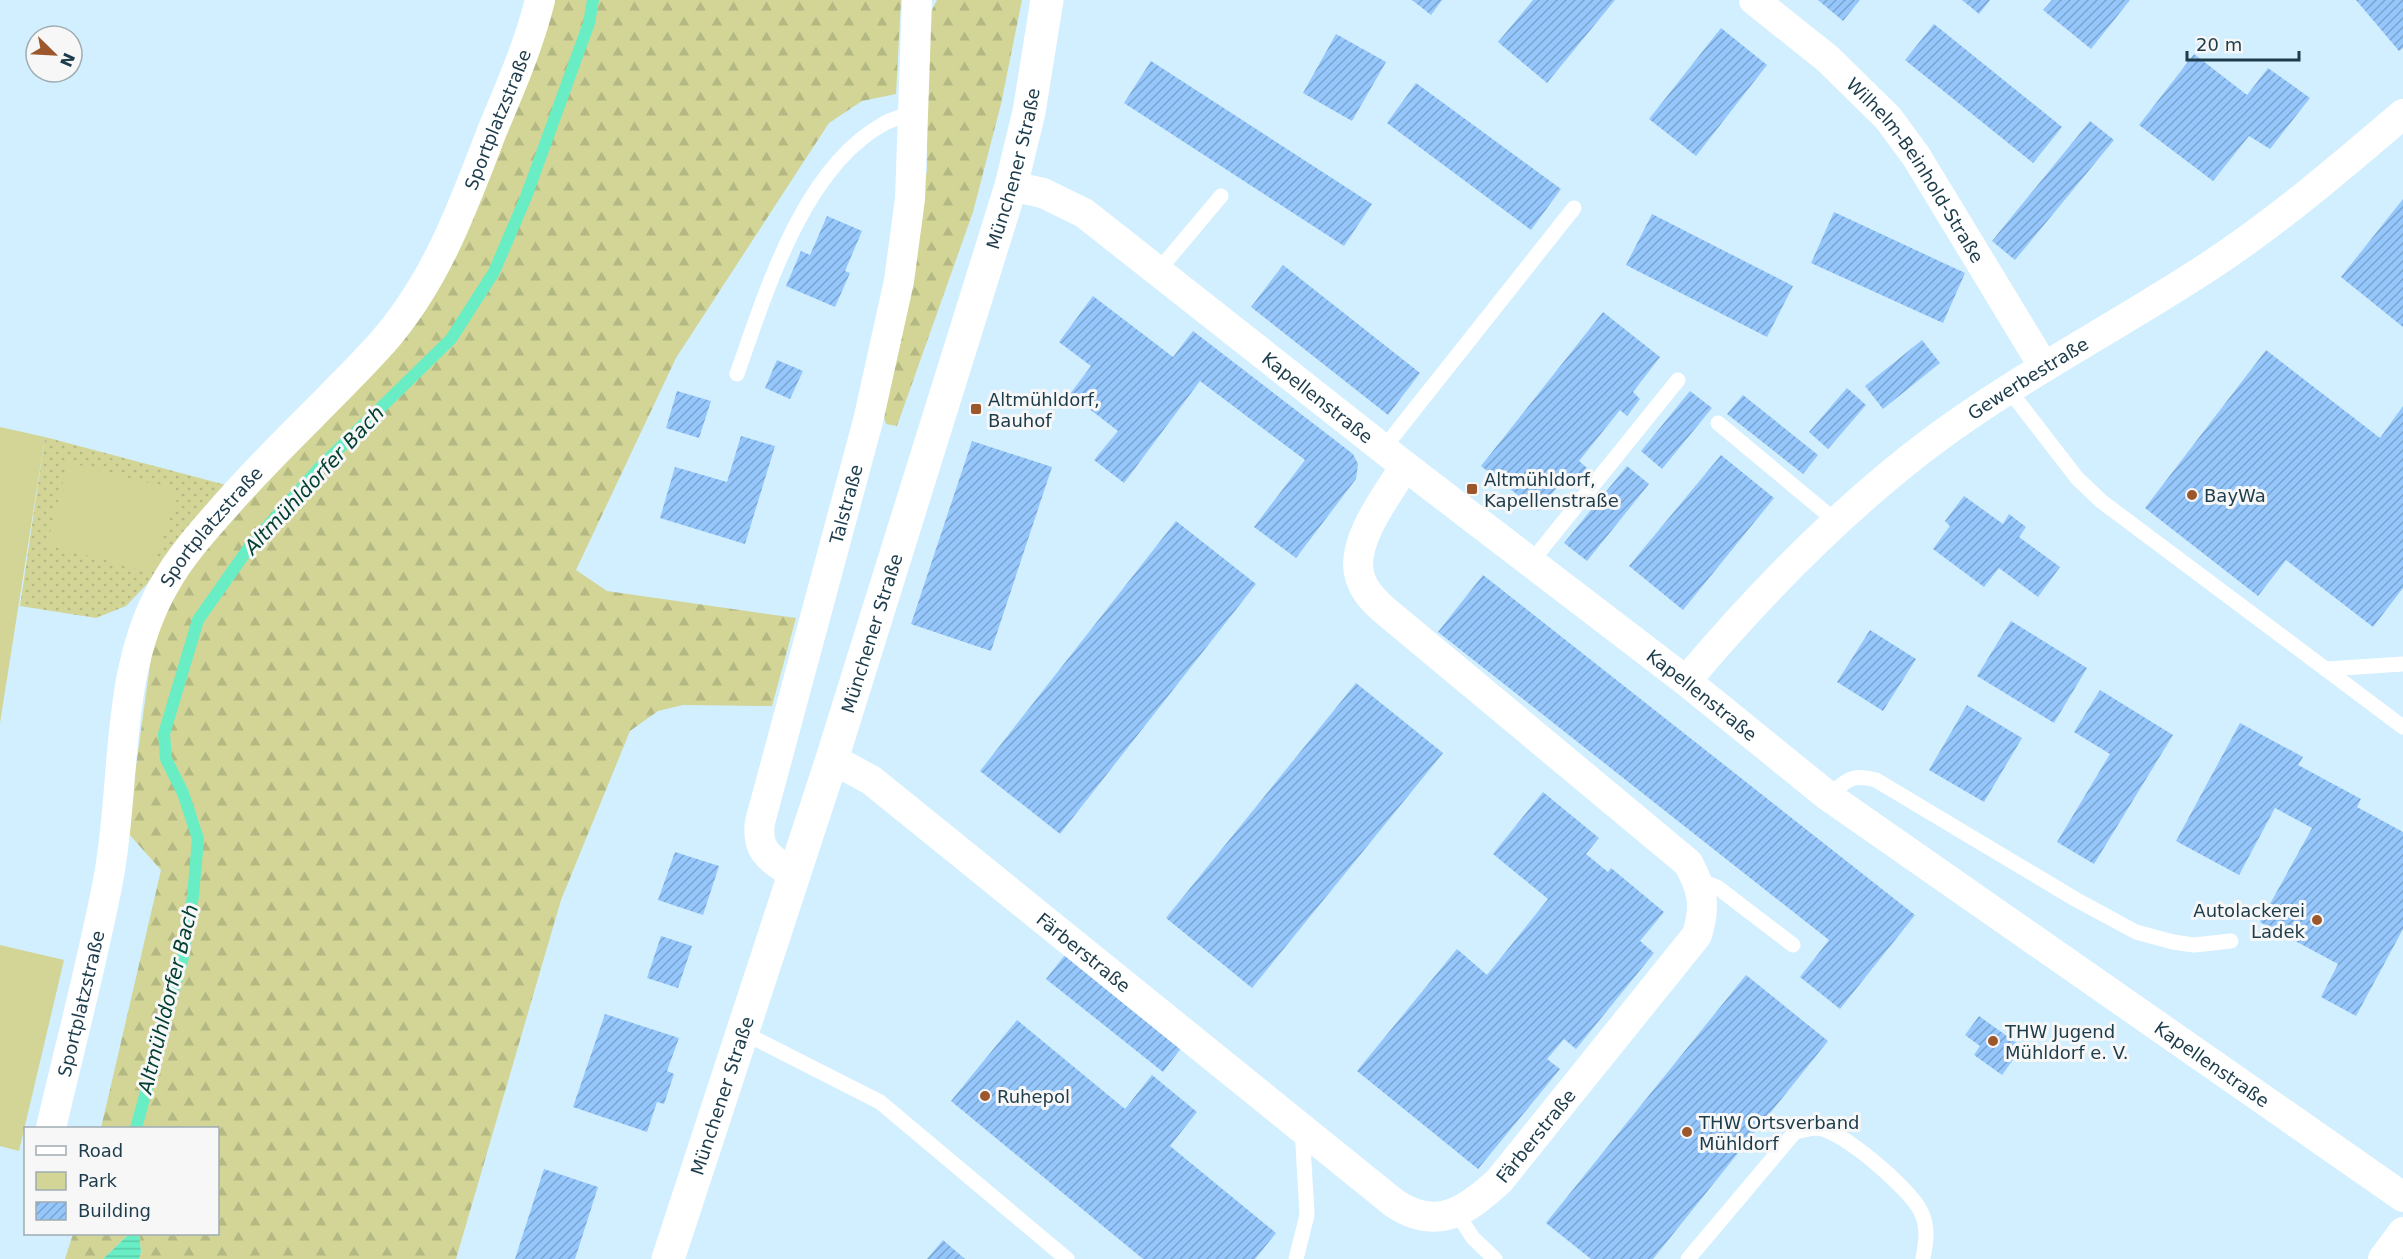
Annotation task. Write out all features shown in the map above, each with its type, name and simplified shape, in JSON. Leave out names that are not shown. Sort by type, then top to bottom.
[{"type":"street","name":"Sportplatzstraße","points":[[51,1127],[108,879],[130,686],[140,640],[151,611],[179,561],[209,524],[250,478],[381,343],[418,297],[449,240],[516,71],[540,0]]},
{"type":"street","name":"Talstraße","points":[[793,874],[770,858],[762,848],[758,837],[760,822],[868,421],[899,281],[910,199],[911,113],[917,0]]},
{"type":"street","name":"Münchener Straße","points":[[668,1259],[832,759],[1011,186],[1029,112],[1047,0]]},
{"type":"street","name":"Wilhelm-Beinhold-Straße","points":[[1754,0],[1828,59],[1888,118],[1916,156],[2044,367]]},
{"type":"street","name":"Gewerbestraße","points":[[1686,681],[1789,568],[1837,522],[1935,440],[2044,367],[2138,312],[2231,251],[2294,206],[2403,114]]},
{"type":"street","name":"Kapellenstraße","points":[[1011,186],[1043,193],[1084,213],[1394,458],[1686,681],[1828,796],[2403,1197]]},
{"type":"street","name":"Färberstraße","points":[[832,759],[871,780],[1409,1213],[1423,1217],[1456,1212],[1473,1205],[1499,1181],[1697,935],[1703,899],[1698,880],[1688,863],[1389,614],[1365,589],[1359,576],[1358,561],[1363,538],[1378,509],[1394,458]]},
{"type":"street","points":[[2382,1259],[2403,1232]]},
{"type":"lane","points":[[737,374],[773,272],[811,199],[837,164],[858,142],[886,123],[911,113]]},
{"type":"lane","points":[[1158,271],[1221,196]]},
{"type":"lane","points":[[1394,458],[1574,207]]},
{"type":"lane","points":[[1531,561],[1678,380]]},
{"type":"lane","points":[[2009,390],[2077,478],[2101,501],[2403,727]]},
{"type":"lane","points":[[1718,423],[1837,522]]},
{"type":"lane","points":[[2326,669],[2403,664]]},
{"type":"lane","points":[[1828,796],[1851,777],[1863,776],[1876,780],[2075,899],[2136,932],[2194,945],[2230,941]]},
{"type":"lane","points":[[1698,880],[1717,887],[1793,945]]},
{"type":"lane","points":[[742,1032],[880,1102],[1067,1259]]},
{"type":"lane","points":[[1296,1259],[1307,1215],[1302,1128]]},
{"type":"lane","points":[[1688,1259],[1795,1132],[1818,1128],[1842,1137],[1898,1182],[1921,1210],[1928,1236],[1923,1259]]},
{"type":"lane","points":[[1456,1212],[1473,1238],[1495,1259]]},
{"type":"green space","points":[[548,0],[901,0],[896,94],[862,101],[829,123],[676,358],[576,570],[607,591],[796,618],[772,706],[683,705],[658,711],[630,731],[561,900],[456,1259],[139,1259],[141,1252],[139,1235],[219,1235],[219,1127],[101,1127],[161,870],[127,832],[154,636],[165,604],[203,546],[387,354]]},
{"type":"green space","points":[[937,0],[1022,0],[1001,104],[973,212],[897,426],[886,424],[881,408],[905,306],[927,170],[928,18]]},
{"type":"green space","points":[[0,427],[45,437],[0,723]]},
{"type":"green space","points":[[45,437],[226,485],[188,527],[147,584],[126,606],[96,618],[20,606]]},
{"type":"green space","points":[[68,462],[180,491],[151,572],[47,545]]},
{"type":"green space","points":[[0,945],[64,960],[19,1151],[0,1146]]},
{"type":"green space","points":[[73,1235],[128,1235],[103,1259],[65,1259]]},
{"type":"shaded area","points":[[128,1235],[139,1235],[141,1252],[139,1259],[103,1259]]},
{"type":"building","points":[[1412,0],[1442,0],[1431,15]]},
{"type":"building","points":[[1533,0],[1615,0],[1547,83],[1498,42]]},
{"type":"building","points":[[1818,0],[1860,0],[1843,21]]},
{"type":"building","points":[[1962,0],[1990,0],[1979,14]]},
{"type":"building","points":[[2052,0],[2130,0],[2091,49],[2043,10]]},
{"type":"building","points":[[2356,0],[2403,0],[2403,48],[2399,51]]},
{"type":"building","points":[[1934,24],[2062,127],[2033,163],[1905,60]]},
{"type":"building","points":[[1721,28],[1767,65],[1696,156],[1649,119]]},
{"type":"building","points":[[1336,34],[1386,62],[1352,121],[1303,93]]},
{"type":"building","points":[[2194,54],[2247,95],[2268,68],[2310,98],[2270,149],[2249,136],[2213,181],[2139,125]]},
{"type":"building","points":[[1151,61],[1372,204],[1344,246],[1124,103]]},
{"type":"building","points":[[1416,83],[1561,189],[1531,230],[1387,123]]},
{"type":"building","points":[[2090,121],[2114,140],[2015,260],[1992,241]]},
{"type":"building","points":[[2403,199],[2403,327],[2341,277]]},
{"type":"building","points":[[1834,212],[1965,273],[1943,323],[1811,263]]},
{"type":"building","points":[[1652,214],[1793,286],[1767,337],[1626,265]]},
{"type":"building","points":[[827,216],[862,231],[845,271],[850,273],[835,307],[786,286],[801,251],[810,255]]},
{"type":"building","points":[[1283,265],[1420,373],[1388,415],[1251,307]]},
{"type":"building","points":[[1093,296],[1173,357],[1193,331],[1353,454],[1358,464],[1356,479],[1296,558],[1254,527],[1305,460],[1200,381],[1124,483],[1094,460],[1118,431],[1070,394],[1091,366],[1059,342]]},
{"type":"building","points":[[1603,312],[1660,357],[1633,392],[1640,399],[1627,416],[1620,410],[1579,461],[1587,468],[1572,487],[1563,480],[1538,511],[1481,466]]},
{"type":"building","points":[[1922,340],[1940,363],[1883,409],[1865,386]]},
{"type":"building","points":[[2266,350],[2380,438],[2403,406],[2403,588],[2373,627],[2286,560],[2258,596],[2145,508]]},
{"type":"building","points":[[777,360],[803,371],[790,399],[765,388]]},
{"type":"building","points":[[1847,388],[1866,405],[1828,449],[1809,432]]},
{"type":"building","points":[[677,391],[711,401],[699,438],[666,428]]},
{"type":"building","points":[[1690,391],[1712,408],[1662,469],[1641,451]]},
{"type":"building","points":[[1743,395],[1818,455],[1803,474],[1727,414]]},
{"type":"building","points":[[741,436],[775,446],[745,544],[660,518],[675,467],[727,482]]},
{"type":"building","points":[[972,441],[1052,467],[991,651],[911,624]]},
{"type":"building","points":[[1721,455],[1774,498],[1683,610],[1629,566]]},
{"type":"building","points":[[1627,466],[1649,484],[1587,561],[1564,543]]},
{"type":"building","points":[[1964,496],[2003,524],[2009,514],[2026,527],[2019,537],[2060,567],[2038,597],[1999,568],[1984,587],[1933,549],[1950,526],[1945,521]]},
{"type":"building","points":[[1176,521],[1256,584],[1060,834],[980,771]]},
{"type":"building","points":[[1483,575],[1915,915],[1840,1009],[1800,977],[1829,940],[1438,632]]},
{"type":"building","points":[[2011,621],[2087,668],[2054,723],[1977,676]]},
{"type":"building","points":[[1870,630],[1916,659],[1883,711],[1837,682]]},
{"type":"building","points":[[1356,683],[1443,753],[1252,988],[1166,918]]},
{"type":"building","points":[[2100,690],[2173,735],[2094,864],[2057,842],[2110,754],[2074,732]]},
{"type":"building","points":[[1967,705],[2022,738],[1984,802],[1929,770]]},
{"type":"building","points":[[2240,723],[2303,757],[2298,765],[2361,799],[2357,807],[2403,832],[2403,929],[2356,1016],[2321,997],[2338,964],[2260,922],[2312,828],[2275,808],[2239,875],[2176,841]]},
{"type":"building","points":[[1543,792],[1599,838],[1586,854],[1608,872],[1611,868],[1664,912],[1640,941],[1654,953],[1576,1049],[1564,1039],[1547,1059],[1560,1069],[1478,1169],[1357,1071],[1457,949],[1487,975],[1548,899],[1493,854]]},
{"type":"building","points":[[675,852],[719,866],[703,915],[658,900]]},
{"type":"building","points":[[661,936],[692,946],[678,988],[647,978]]},
{"type":"building","points":[[1065,955],[1182,1047],[1163,1072],[1046,979]]},
{"type":"building","name":"THW Ortsverband Mühldorf","points":[[1746,975],[1828,1041],[1653,1259],[1591,1259],[1546,1223]]},
{"type":"building","points":[[605,1014],[679,1038],[667,1071],[674,1074],[664,1104],[657,1102],[647,1132],[573,1107]]},
{"type":"building","name":"THW Jugend Mühldorf e. V.","points":[[1979,1016],[2022,1047],[2002,1075],[1974,1055],[1980,1046],[1965,1035]]},
{"type":"building","points":[[1017,1020],[1125,1109],[1152,1075],[1197,1112],[1170,1146],[1276,1233],[1255,1259],[1143,1259],[951,1101]]},
{"type":"building","points":[[544,1169],[598,1187],[575,1259],[515,1259]]},
{"type":"building","points":[[943,1240],[965,1259],[927,1259]]},
{"type":"waterway","name":"Altmühldorfer Bach","points":[[136,1127],[183,957],[193,896],[198,839],[183,793],[166,759],[164,734],[198,620],[250,546],[321,466],[451,339],[494,272],[526,197],[589,23],[593,0]]},
{"type":"place","name":"Altmühldorf, Bauhof","points":[[976,409]]},
{"type":"place","name":"Altmühldorf, Kapellenstraße","points":[[1472,489]]},
{"type":"place","name":"BayWa","points":[[2192,495]]},
{"type":"place","name":"Autolackerei Ladek","points":[[2317,920]]},
{"type":"place","name":"THW Jugend Mühldorf e. V.","points":[[1993,1041]]},
{"type":"place","name":"Ruhepol","points":[[985,1096]]},
{"type":"place","name":"THW Ortsverband Mühldorf","points":[[1687,1132]]}]
